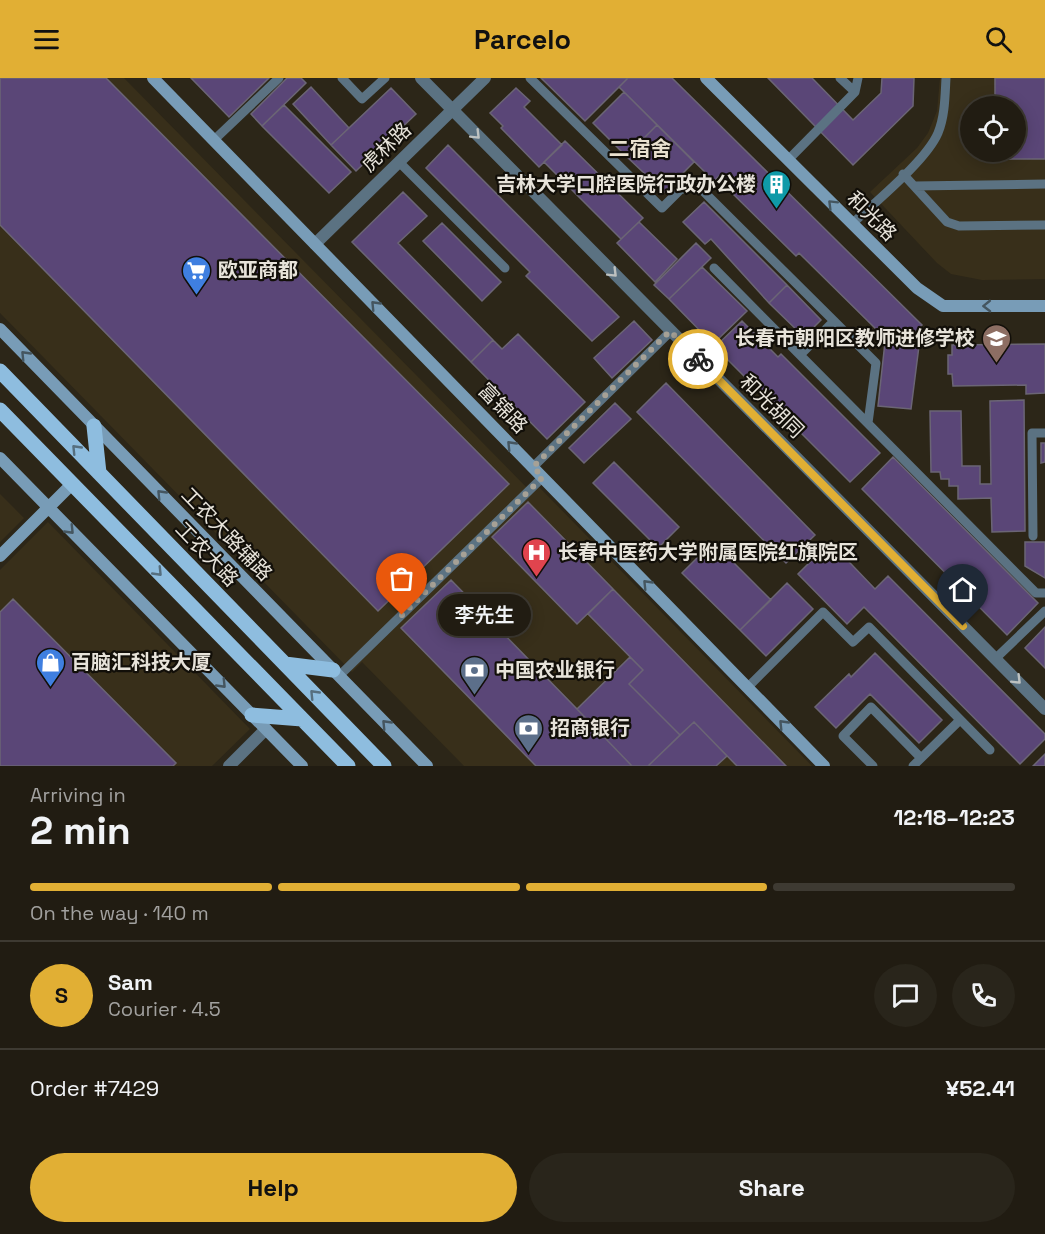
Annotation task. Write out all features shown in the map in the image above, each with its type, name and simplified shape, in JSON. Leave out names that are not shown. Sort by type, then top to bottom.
[{"type":"main road","name":"工农大路","points":[[0,371],[384,766]]},
{"type":"main road","points":[[0,410],[348,766]]},
{"type":"main road","points":[[94,426],[99,473]]},
{"type":"main road","points":[[285,664],[336,673]]},
{"type":"main road","points":[[252,715],[302,719]]},
{"type":"street","name":"富锦路","points":[[153,78],[824,766]]},
{"type":"street","name":"和光胡同","points":[[421,78],[1045,709]]},
{"type":"street","name":"虎林路","points":[[315,244],[485,78]]},
{"type":"street","name":"和光路","points":[[706,78],[917,288],[943,306],[1045,306]]},
{"type":"street","name":"工农大路辅路","points":[[0,329],[426,766]]},
{"type":"street","points":[[0,458],[302,766]]},
{"type":"street","points":[[0,556],[72,484]]},
{"type":"street","points":[[229,766],[266,729]]},
{"type":"lane","points":[[214,141],[279,78]]},
{"type":"lane","points":[[342,78],[362,99],[385,78]]},
{"type":"lane","points":[[530,78],[662,208],[680,190],[696,184],[876,363],[868,423]]},
{"type":"lane","points":[[840,78],[855,92]]},
{"type":"lane","points":[[788,160],[855,92],[858,78]]},
{"type":"lane","points":[[852,224],[922,156],[938,134],[944,110],[946,78]]},
{"type":"lane","points":[[399,162],[505,268]]},
{"type":"lane","points":[[903,174],[947,222],[959,226],[1045,225]]},
{"type":"lane","points":[[914,186],[1045,184]]},
{"type":"lane","points":[[714,268],[1036,593],[1045,593]]},
{"type":"lane","points":[[800,355],[834,321]]},
{"type":"lane","points":[[533,467],[670,331]]},
{"type":"lane","points":[[1033,536],[1032,433],[1045,433]]},
{"type":"lane","points":[[336,673],[543,477]]},
{"type":"lane","points":[[995,659],[1045,611]]},
{"type":"lane","points":[[748,687],[824,612],[853,642],[869,627],[990,750]]},
{"type":"lane","points":[[873,766],[843,736],[871,707],[921,758]]},
{"type":"lane","points":[[913,766],[960,720]]},
{"type":"shaded area","points":[[0,78],[124,78],[532,493],[539,487],[812,766],[464,766],[362,662],[352,672],[0,313]]},
{"type":"shaded area","points":[[940,78],[1045,78],[1045,279],[982,280],[951,274],[937,263],[870,192],[917,148],[928,133],[937,111]]},
{"type":"shaded area","points":[[0,494],[24,518],[0,542]]},
{"type":"shaded area","points":[[48,522],[250,729],[212,766],[0,766],[0,570]]},
{"type":"building","name":"欧亚商都","points":[[0,78],[106,78],[509,484],[378,611],[0,225]]},
{"type":"building","points":[[191,78],[269,78],[229,117]]},
{"type":"building","points":[[287,78],[301,78],[306,83],[262,126],[251,114]]},
{"type":"building","points":[[541,78],[628,78],[585,121]]},
{"type":"building","name":"吉林大学口腔医院行政办公楼","points":[[628,78],[672,78],[922,325],[906,341],[892,327],[883,336],[799,253],[796,256],[730,191],[732,189],[719,176],[714,181],[619,87]]},
{"type":"building","points":[[768,78],[812,78],[853,120],[881,93],[882,78],[914,78],[913,106],[853,165]]},
{"type":"building","points":[[995,78],[1045,78],[1045,159],[1026,159],[1026,96],[995,96]]},
{"type":"building","points":[[311,87],[349,128],[331,145],[293,104]]},
{"type":"building","points":[[391,88],[416,114],[356,171],[331,145]]},
{"type":"building","points":[[516,88],[530,101],[524,107],[562,145],[539,167],[501,128],[503,126],[490,113]]},
{"type":"building","points":[[624,92],[657,125],[626,156],[593,123]]},
{"type":"building","points":[[284,105],[351,172],[329,193],[262,126]]},
{"type":"building","points":[[657,125],[694,162],[664,192],[626,156]]},
{"type":"building","points":[[565,141],[643,218],[621,239],[544,162]]},
{"type":"building","points":[[448,145],[619,317],[592,341],[526,276],[530,272],[426,168]]},
{"type":"building","points":[[403,192],[427,216],[398,243],[493,340],[471,362],[352,242]]},
{"type":"building","points":[[704,202],[787,285],[769,303],[711,239],[705,244],[683,222]]},
{"type":"building","points":[[639,222],[677,259],[655,282],[617,243]]},
{"type":"building","points":[[442,223],[501,282],[482,301],[423,241]]},
{"type":"building","points":[[696,243],[711,258],[669,299],[654,285]]},
{"type":"building","points":[[702,267],[747,311],[713,344],[669,299]]},
{"type":"building","points":[[787,285],[821,320],[804,337],[769,303]]},
{"type":"building","points":[[634,321],[652,340],[612,378],[594,358]]},
{"type":"building","points":[[742,321],[778,357],[781,354],[880,453],[850,482],[715,347]]},
{"type":"building","points":[[518,334],[585,402],[547,439],[471,362],[493,340],[502,349]]},
{"type":"building","points":[[885,342],[919,346],[911,409],[878,406]]},
{"type":"building","name":"长春市朝阳区教师进修学校","points":[[1045,344],[1045,393],[1026,394],[1026,385],[953,386],[952,374],[948,374],[948,355],[952,355],[952,345]]},
{"type":"building","points":[[666,383],[815,535],[786,563],[637,412]]},
{"type":"building","points":[[1024,400],[1025,531],[992,532],[991,498],[958,499],[958,486],[949,486],[949,479],[941,479],[940,472],[931,472],[930,411],[961,411],[962,466],[980,466],[980,484],[991,484],[990,401]]},
{"type":"building","points":[[615,403],[631,419],[584,463],[569,448]]},
{"type":"building","points":[[1041,443],[1045,443],[1045,462],[1041,463]]},
{"type":"building","points":[[893,457],[1038,603],[1007,635],[862,489]]},
{"type":"building","points":[[614,462],[679,527],[658,548],[593,483]]},
{"type":"building","points":[[528,502],[613,589],[577,624],[492,537]]},
{"type":"building","points":[[713,542],[771,600],[740,630],[682,573]]},
{"type":"building","points":[[830,542],[875,589],[888,576],[1045,734],[1045,739],[1020,764],[864,607],[847,624],[798,574]]},
{"type":"building","points":[[1025,542],[1045,542],[1045,578],[1025,566]]},
{"type":"building","points":[[451,580],[632,766],[536,766],[401,628]]},
{"type":"building","points":[[787,583],[813,609],[766,656],[740,630]]},
{"type":"building","points":[[613,589],[786,766],[737,766],[694,722],[680,735],[629,684],[643,670],[588,614]]},
{"type":"building","name":"百脑汇科技大厦","points":[[13,599],[176,763],[173,766],[0,766],[0,612]]},
{"type":"building","points":[[1045,627],[1045,668],[1025,648]]},
{"type":"building","points":[[875,653],[942,720],[919,743],[870,694],[836,728],[815,707]]},
{"type":"building","points":[[630,657],[643,670],[629,684],[680,735],[648,766],[632,766],[577,709]]},
{"type":"building","points":[[694,722],[727,756],[716,766],[648,766]]},
{"type":"building","points":[[1045,754],[1045,766],[1033,766]]},
{"type":"way so far","points":[[402,615],[543,477],[533,467],[670,331],[698,359]]},
{"type":"place","name":"吉林大学口腔医院行政办公楼","points":[[777,210]]},
{"type":"place","name":"欧亚商都","points":[[197,296]]},
{"type":"place","name":"长春市朝阳区教师进修学校","points":[[996,364]]},
{"type":"place","name":"长春中医药大学附属医院红旗院区","points":[[537,578]]},
{"type":"place","name":"李先生","points":[[402,615]]},
{"type":"place","name":"百脑汇科技大厦","points":[[50,688]]},
{"type":"place","name":"中国农业银行","points":[[474,696]]},
{"type":"place","name":"招商银行","points":[[529,754]]},
{"type":"district","name":"二宿舍","points":[[640,149]]},
{"type":"route","points":[[698,359],[963,626]]}]
